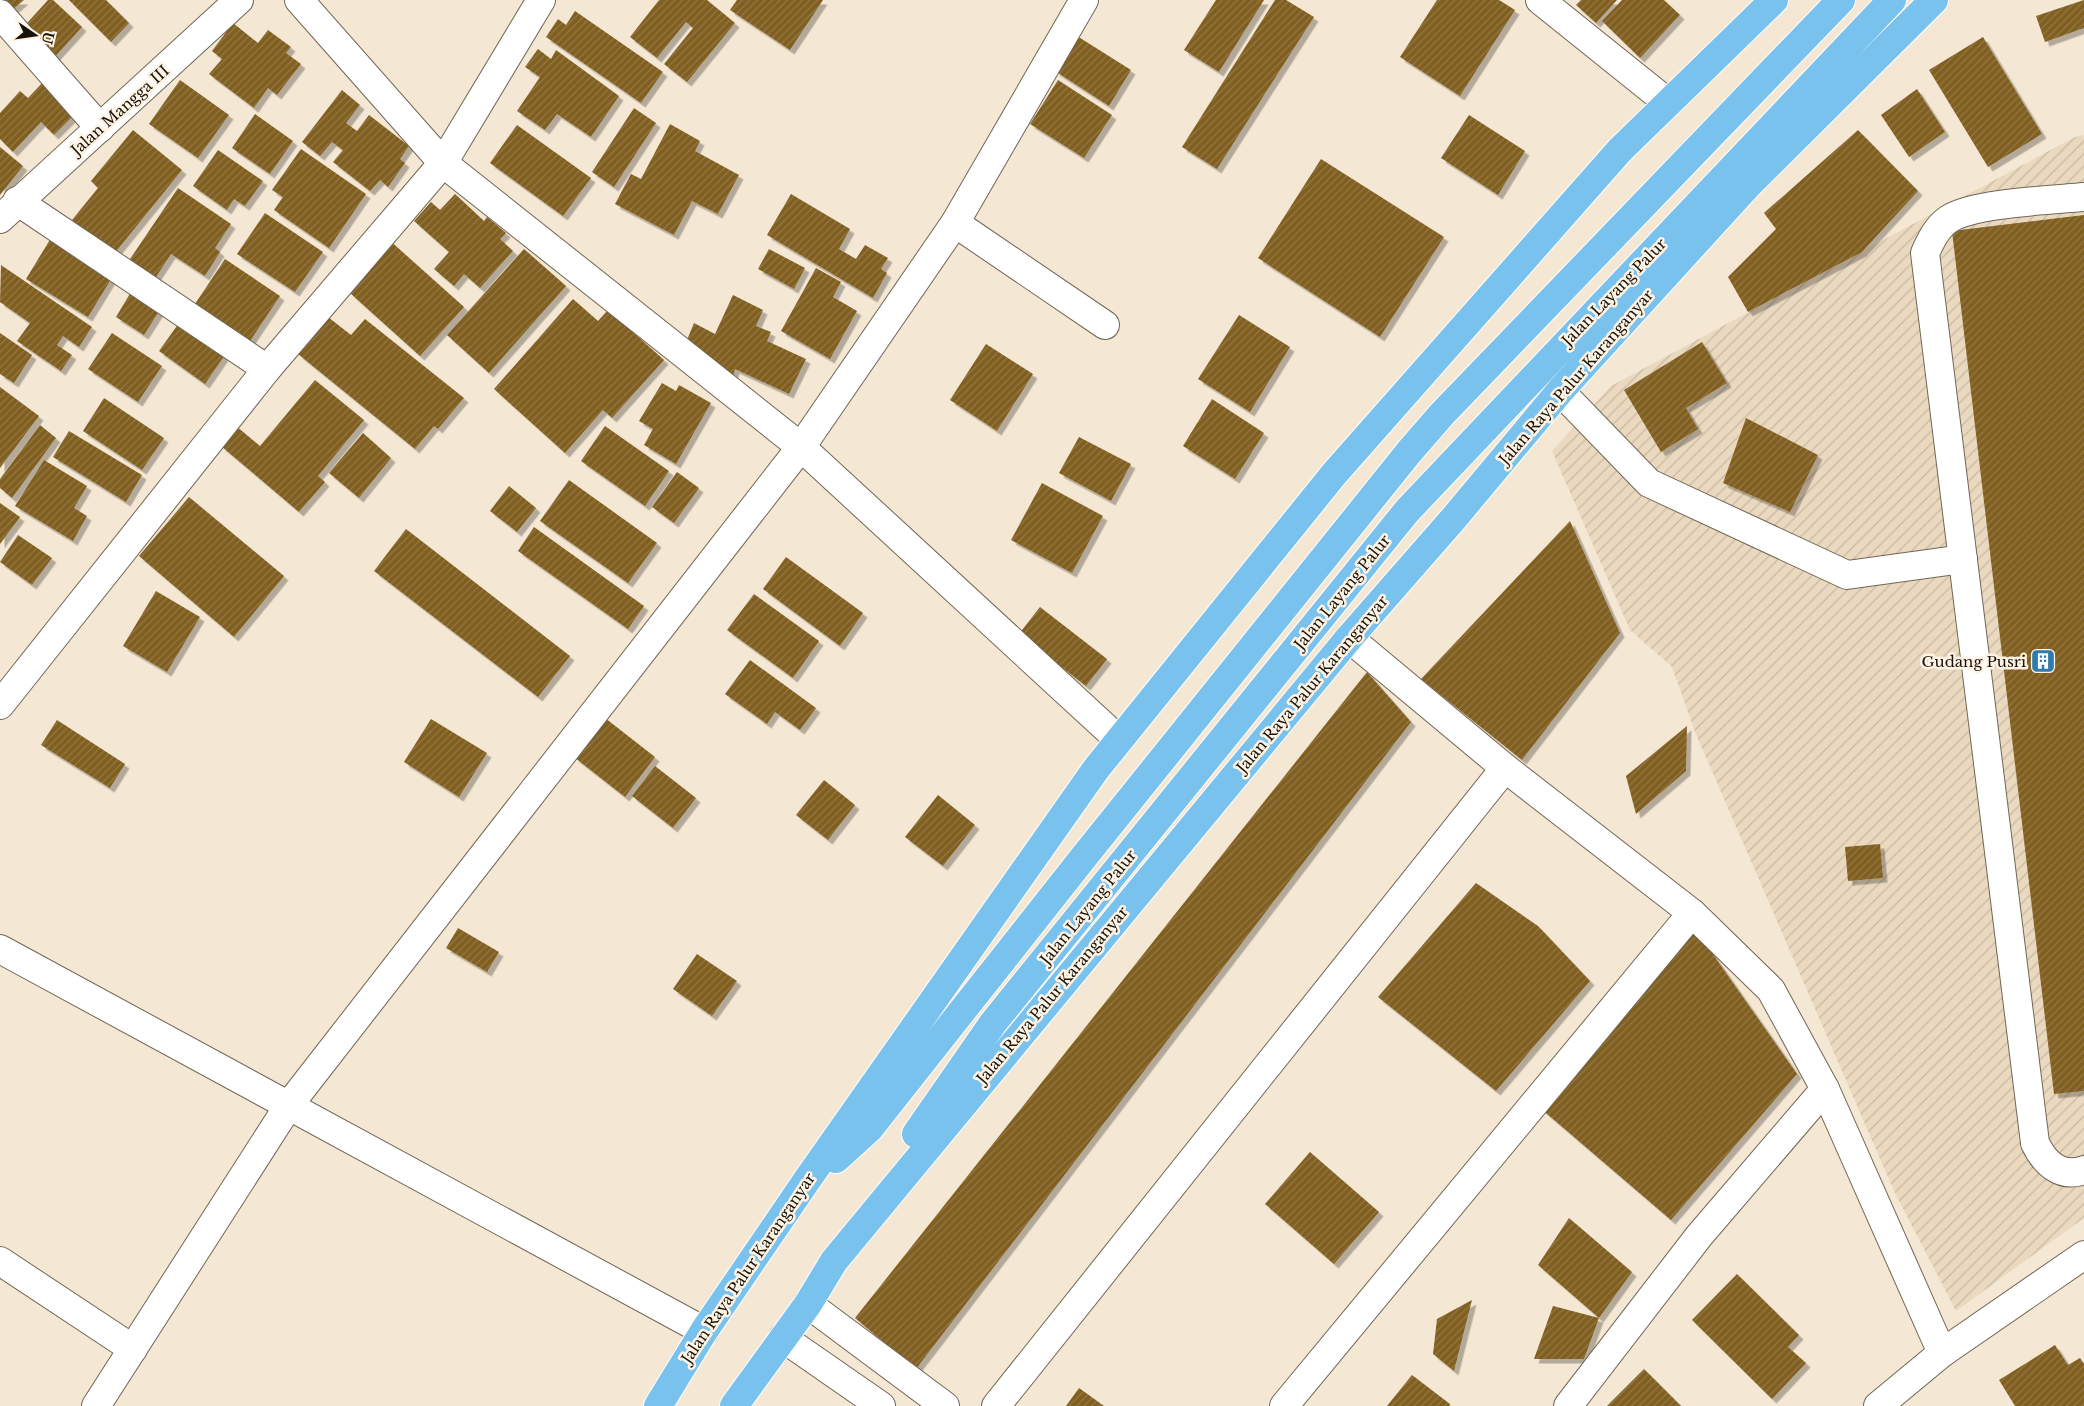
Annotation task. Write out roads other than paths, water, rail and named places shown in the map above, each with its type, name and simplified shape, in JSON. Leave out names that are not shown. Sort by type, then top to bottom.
[{"type":"main road","name":"Jalan Raya Palur Karanganyar","points":[[658,1406],[704,1331],[807,1180],[1096,769],[1119,740],[1334,474],[1620,150],[1667,102],[1774,0]]},
{"type":"main road","points":[[807,1180],[869,1129],[1083,858],[1442,414],[1841,0]]},
{"type":"main road","name":"Jalan Layang Palur","points":[[855,1235],[886,1176],[993,1024],[1407,511],[1892,0]]},
{"type":"main road","name":"Jalan Raya Palur Karanganyar","points":[[734,1406],[808,1304],[834,1260],[1349,638],[1454,518],[1560,391],[1748,185],[1934,0]]},
{"type":"street","name":"Jalan Mangga III","points":[[9,210],[239,0]]},
{"type":"street","points":[[299,0],[442,163],[802,448],[1119,740]]},
{"type":"street","points":[[0,705],[267,369],[442,163],[542,0]]},
{"type":"street","points":[[96,1406],[289,1105],[802,448],[956,223],[1084,0]]},
{"type":"street","points":[[1540,0],[1667,102]]},
{"type":"street","points":[[0,14],[100,128]]},
{"type":"street","points":[[2084,197],[1968,210],[1948,219],[1934,234],[1926,253],[2035,1143],[2044,1160],[2061,1171],[2084,1170]]},
{"type":"street","points":[[9,210],[267,369]]},
{"type":"street","points":[[956,223],[1105,325]]},
{"type":"street","points":[[1560,391],[1649,483],[1846,575],[1963,559]]},
{"type":"street","points":[[1349,638],[1505,768],[1692,913],[1771,990],[1825,1089],[1942,1353]]},
{"type":"street","points":[[996,1406],[1505,768]]},
{"type":"street","points":[[1284,1406],[1692,913]]},
{"type":"street","points":[[0,949],[131,1022],[289,1105],[704,1331]]},
{"type":"street","points":[[1568,1406],[1699,1236],[1825,1089]]},
{"type":"street","points":[[1878,1406],[1942,1353],[2028,1296],[2084,1255]]},
{"type":"street","points":[[0,1261],[133,1348]]},
{"type":"street","points":[[808,1304],[944,1406]]},
{"type":"street","points":[[783,1338],[881,1406]]},
{"type":"place","name":"Gudang Pusri","points":[[2043,661]]}]
